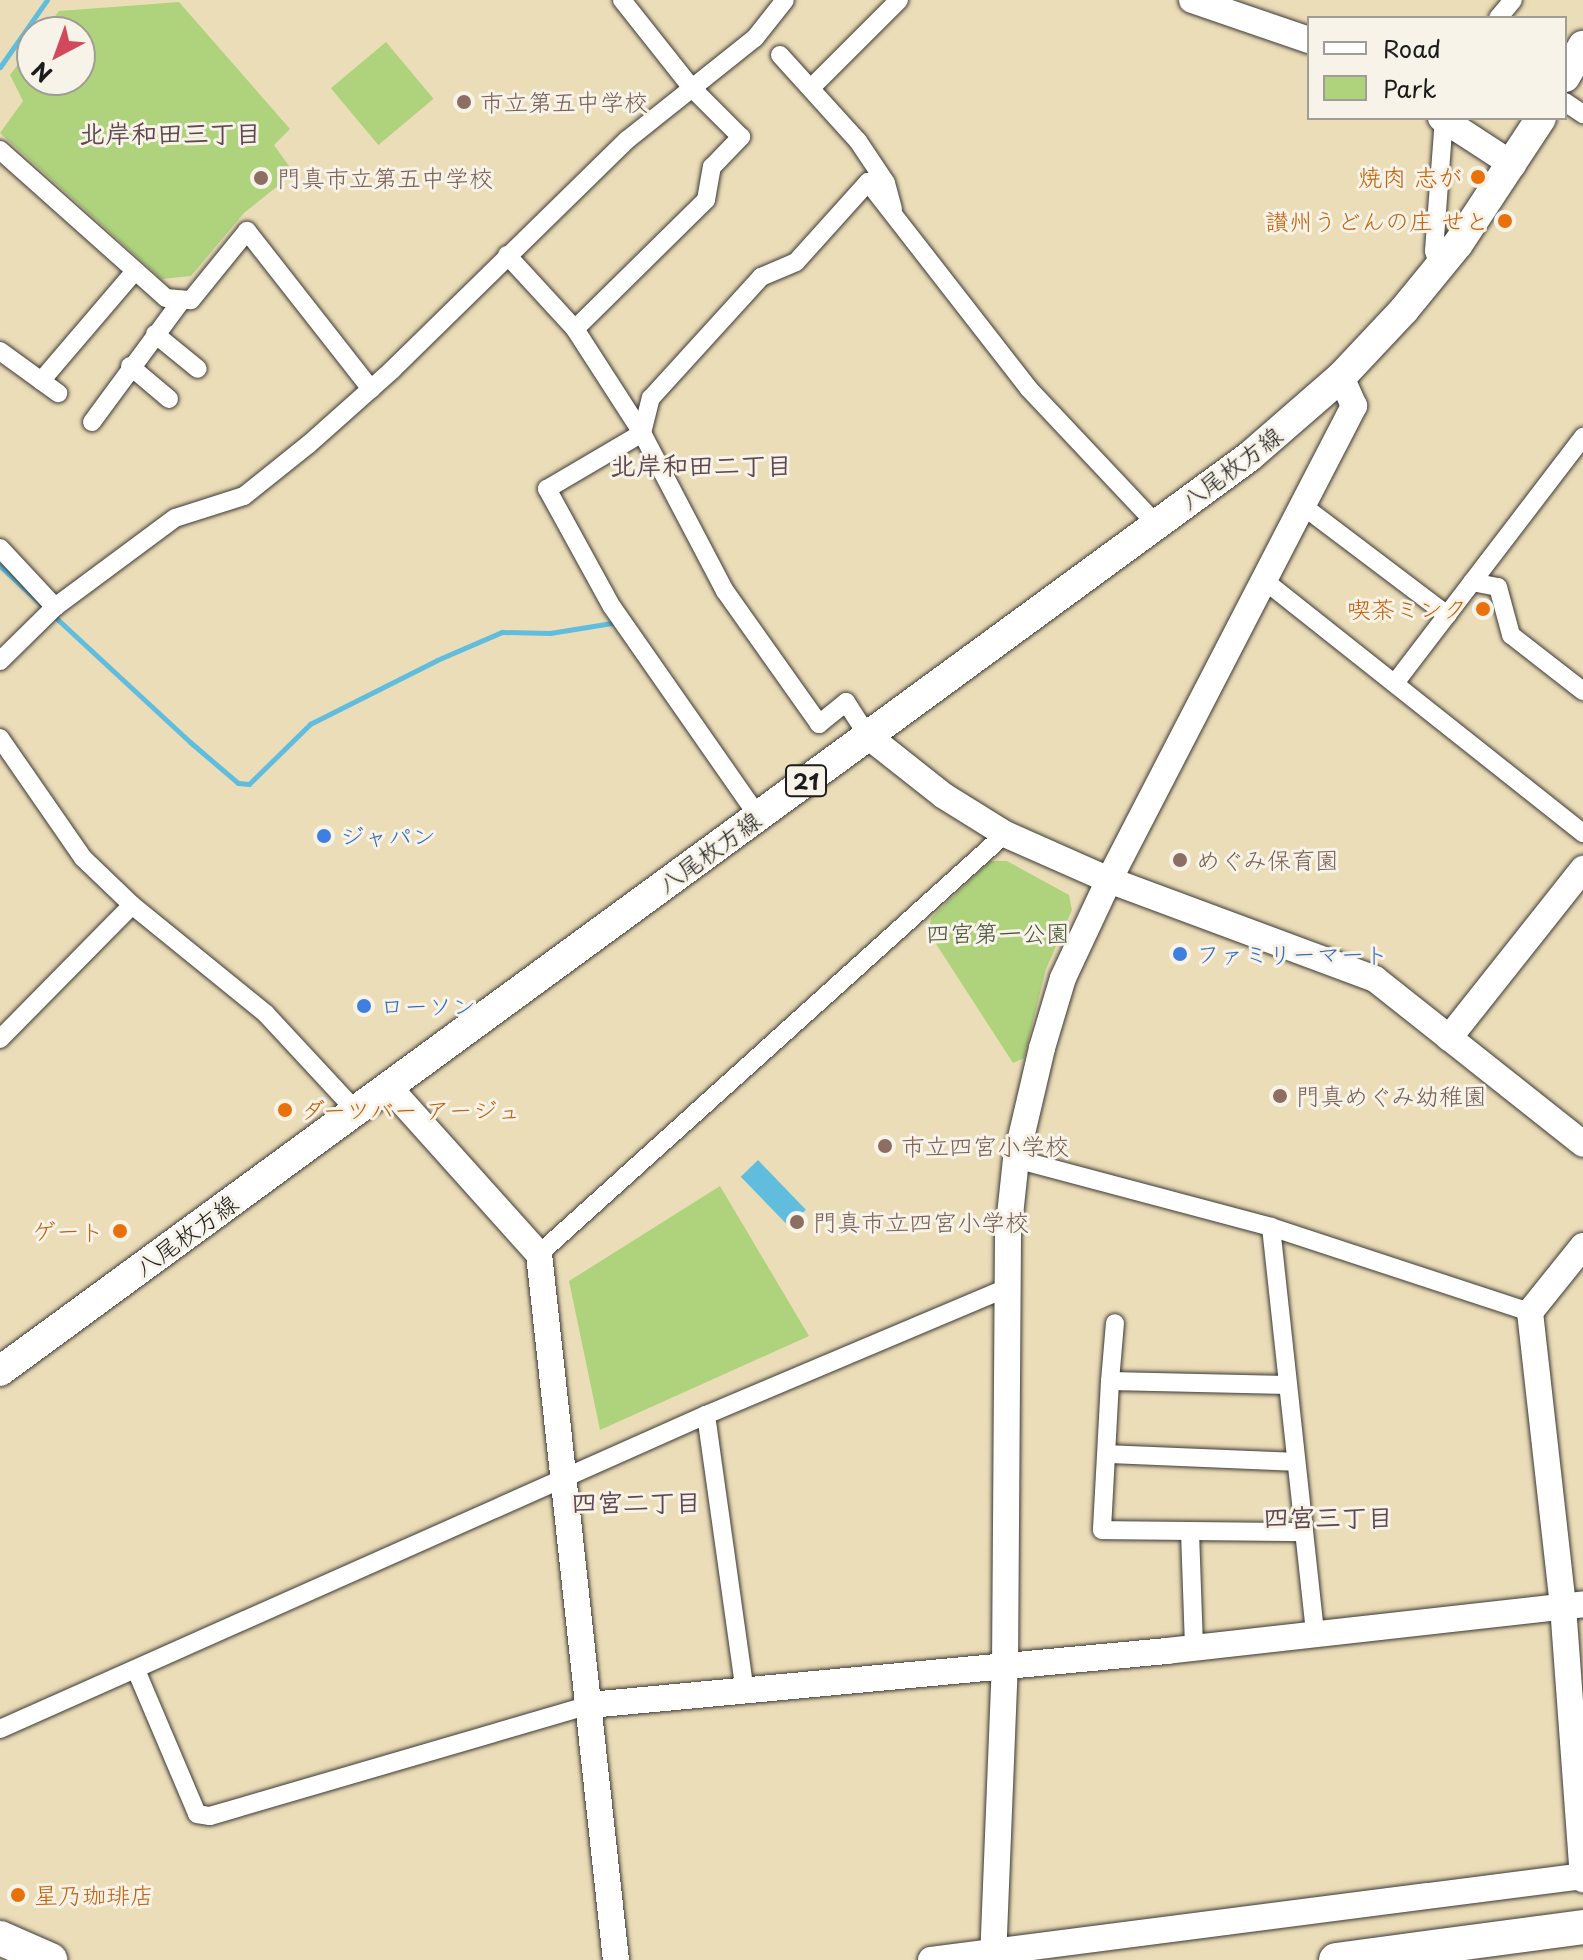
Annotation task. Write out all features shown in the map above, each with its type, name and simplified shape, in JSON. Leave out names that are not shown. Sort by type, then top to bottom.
[{"type":"highway","points":[[1336,1960],[1583,1930]]},
{"type":"highway","points":[[1371,1960],[1583,1930]]},
{"type":"highway","points":[[0,1938],[50,1960]]},
{"type":"main road","points":[[1567,74],[1583,46]]},
{"type":"main road","name":"八尾枚方線","points":[[0,1371],[1250,456],[1341,377],[1439,268],[1513,165],[1540,120]]},
{"type":"street","points":[[575,329],[706,200],[712,167],[741,137],[691,87],[622,0]]},
{"type":"street","points":[[0,661],[55,607],[175,518],[244,496],[371,389],[627,140],[755,38],[785,0]]},
{"type":"street","points":[[812,87],[899,0]]},
{"type":"street","points":[[1192,0],[1307,39]]},
{"type":"street","points":[[1500,16],[1513,0]]},
{"type":"street","points":[[780,55],[812,87],[886,183],[896,218]]},
{"type":"street","points":[[1439,268],[1434,251],[1443,120]]},
{"type":"street","points":[[1445,120],[1513,165]]},
{"type":"street","points":[[0,150],[166,298],[191,300],[247,231],[371,389]]},
{"type":"street","points":[[758,816],[612,607],[547,489],[642,433],[651,398],[761,277],[796,262],[868,182],[1029,389],[1156,524]]},
{"type":"street","points":[[507,255],[575,329],[642,433],[725,591],[819,724],[846,702],[868,736],[944,796],[1005,834],[1109,880],[1375,979],[1583,1144]]},
{"type":"street","points":[[41,381],[135,271]]},
{"type":"street","points":[[92,422],[130,366],[182,300]]},
{"type":"street","points":[[155,334],[198,369]]},
{"type":"street","points":[[0,351],[58,393]]},
{"type":"street","points":[[130,366],[169,399]]},
{"type":"street","points":[[993,1956],[1005,1667],[1007,1288],[1016,1159],[1063,978],[1109,880],[1354,406],[1341,377]]},
{"type":"street","points":[[1395,683],[1583,437]]},
{"type":"street","points":[[1303,506],[1447,615]]},
{"type":"street","points":[[0,548],[55,607]]},
{"type":"street","points":[[1265,581],[1583,833]]},
{"type":"street","points":[[1472,582],[1498,587],[1511,635],[1583,691]]},
{"type":"street","points":[[0,738],[83,858],[132,905],[266,1014],[356,1111]]},
{"type":"street","points":[[539,1254],[1005,834]]},
{"type":"street","points":[[1449,1038],[1583,869]]},
{"type":"street","points":[[0,1039],[132,905]]},
{"type":"street","points":[[388,1086],[539,1254],[616,1960]]},
{"type":"street","points":[[1016,1159],[1271,1227],[1530,1312]]},
{"type":"street","points":[[1271,1227],[1315,1631]]},
{"type":"street","points":[[931,1960],[993,1956],[1583,1877],[1573,1605],[1530,1312],[1583,1246]]},
{"type":"street","points":[[0,1729],[706,1415],[1007,1288]]},
{"type":"street","points":[[1115,1323],[1102,1530],[1303,1532]]},
{"type":"street","points":[[1110,1381],[1287,1385]]},
{"type":"street","points":[[706,1415],[744,1687]]},
{"type":"street","points":[[1107,1454],[1296,1462]]},
{"type":"street","points":[[1190,1532],[1194,1648]]},
{"type":"street","points":[[136,1670],[197,1814],[210,1816],[590,1705],[744,1687],[1005,1667],[1194,1648],[1315,1631],[1573,1605]]},
{"type":"green space","points":[[179,2],[290,129],[274,145],[294,173],[244,213],[191,276],[162,279],[0,133],[23,101],[20,96],[96,96],[96,16],[55,16],[59,11]]},
{"type":"green space","points":[[386,42],[434,99],[378,145],[331,88]]},
{"type":"green space","points":[[16,67],[16,87],[10,75]]},
{"type":"green space","name":"四宮第一公園","points":[[990,861],[1007,861],[1069,895],[1072,910],[1046,969],[1024,1058],[1013,1063],[929,933],[931,918]]},
{"type":"green space","points":[[720,1186],[809,1336],[600,1430],[569,1281]]},
{"type":"water","points":[[758,1160],[806,1210],[789,1226],[741,1177]]},
{"type":"waterway","points":[[0,67],[47,0]]},
{"type":"waterway","points":[[0,566],[190,742],[238,783],[249,784],[310,724],[437,660],[502,632],[550,633],[618,622]]},
{"type":"place","name":"市立第五中学校","points":[[464,102]]},
{"type":"place","name":"焼肉 志が","points":[[1478,177]]},
{"type":"place","name":"門真市立第五中学校","points":[[261,178]]},
{"type":"place","name":"讃州うどんの庄 せと","points":[[1505,221]]},
{"type":"place","name":"喫茶ミンク","points":[[1483,609]]},
{"type":"place","name":"ジャパン","points":[[324,836]]},
{"type":"place","name":"めぐみ保育園","points":[[1180,860]]},
{"type":"place","name":"ファミリーマート","points":[[1180,954]]},
{"type":"place","name":"ローソン","points":[[364,1006]]},
{"type":"place","name":"門真めぐみ幼稚園","points":[[1280,1096]]},
{"type":"place","name":"ダーツバー アージュ","points":[[285,1110]]},
{"type":"place","name":"市立四宮小学校","points":[[885,1146]]},
{"type":"place","name":"門真市立四宮小学校","points":[[797,1222]]},
{"type":"place","name":"ゲート","points":[[120,1231]]},
{"type":"place","name":"星乃珈琲店","points":[[18,1895]]},
{"type":"district","name":"北岸和田三丁目","points":[[170,133]]},
{"type":"district","name":"北岸和田二丁目","points":[[701,465]]},
{"type":"district","name":"四宮二丁目","points":[[636,1502]]},
{"type":"district","name":"四宮三丁目","points":[[1328,1517]]}]
